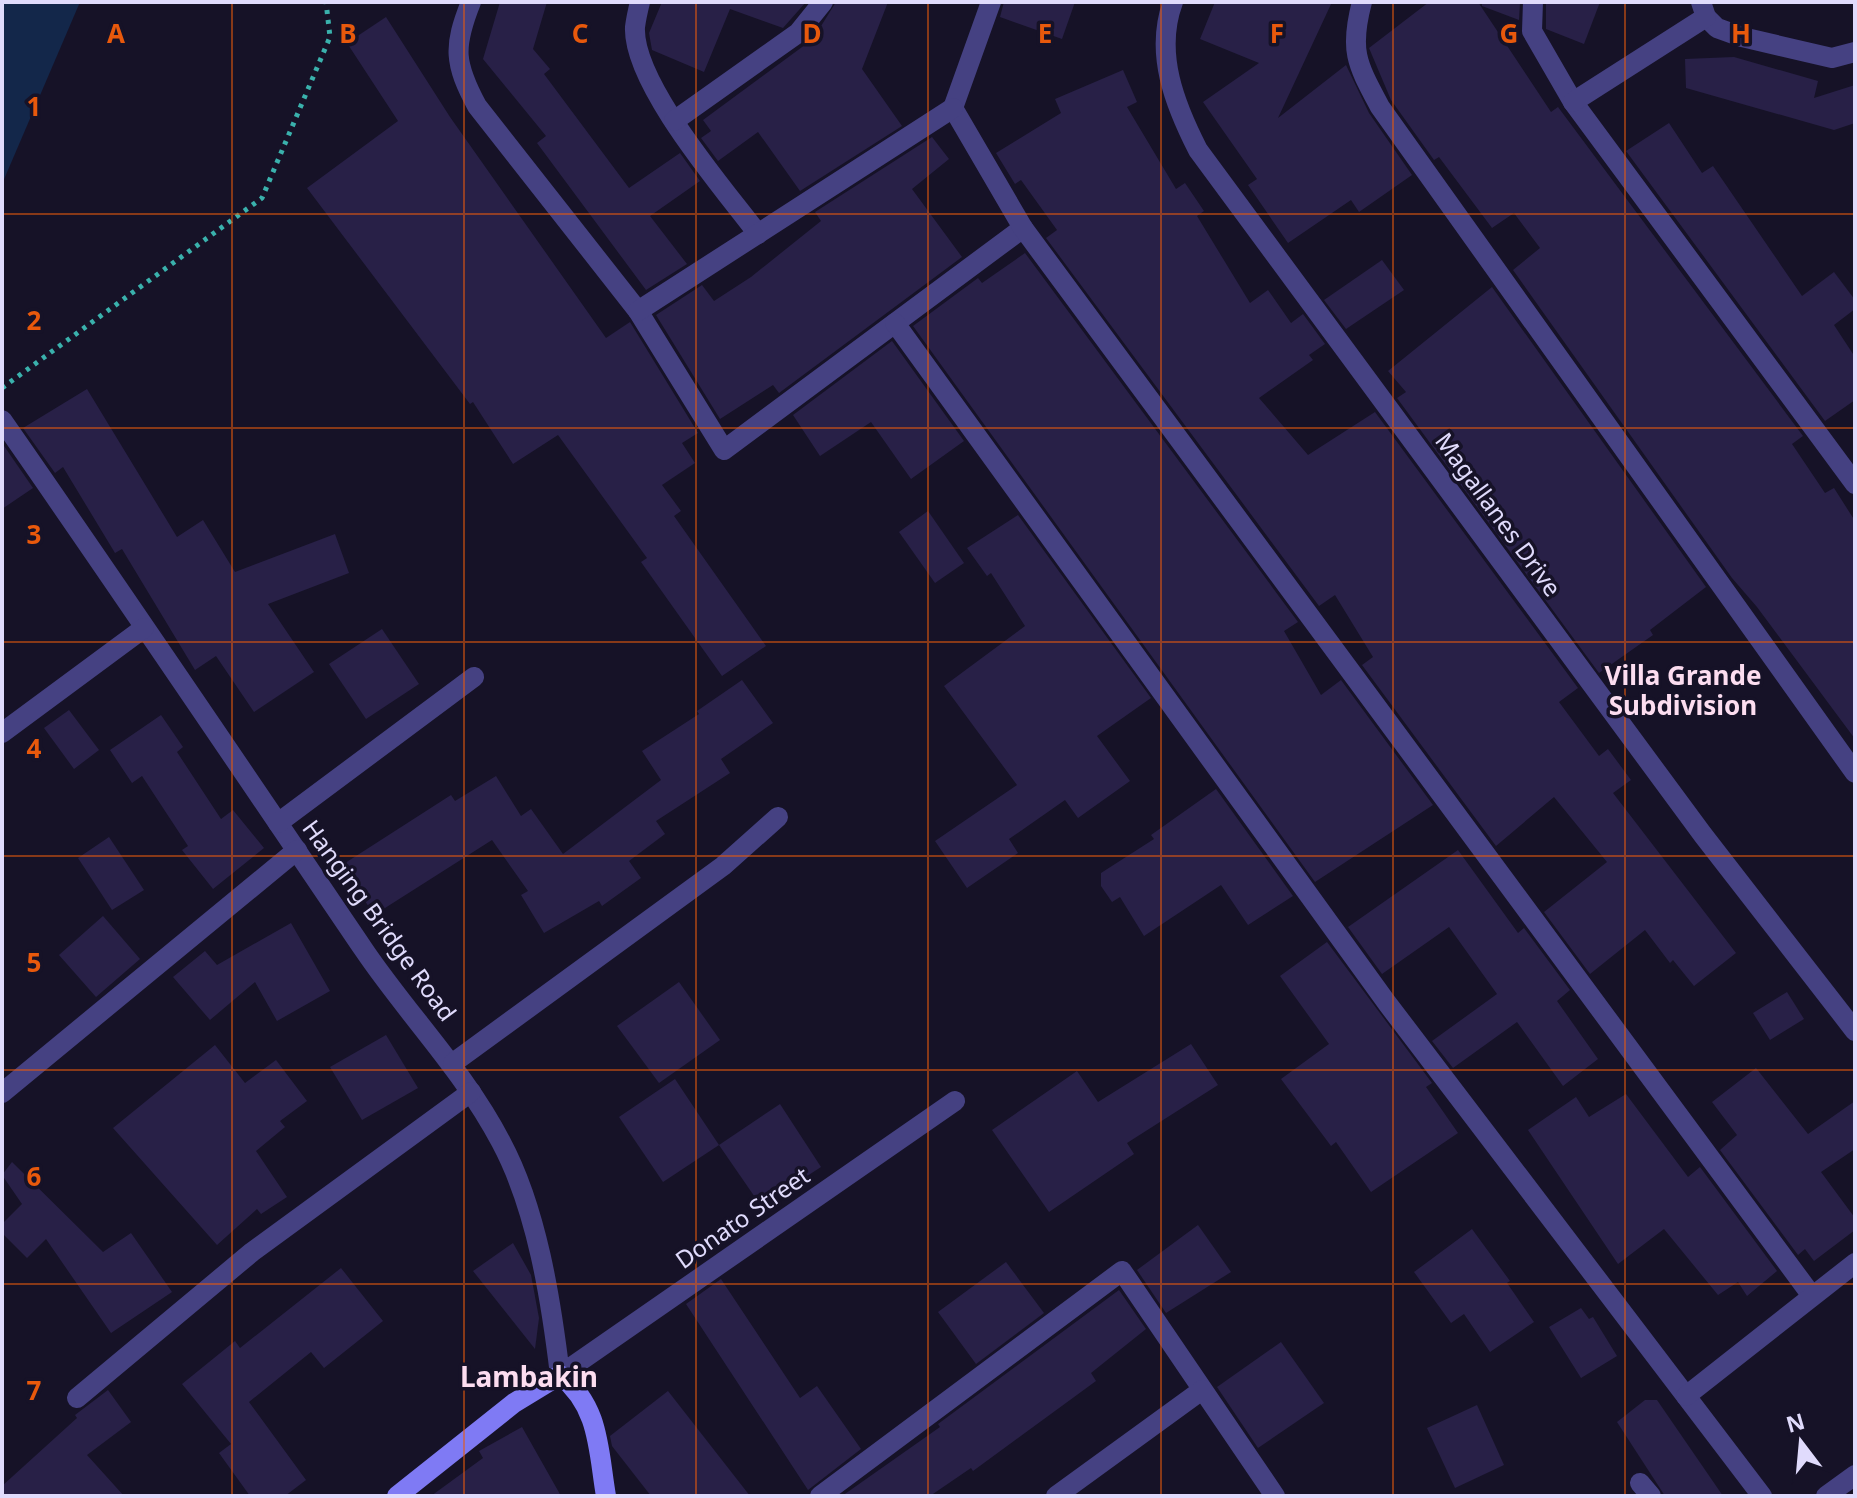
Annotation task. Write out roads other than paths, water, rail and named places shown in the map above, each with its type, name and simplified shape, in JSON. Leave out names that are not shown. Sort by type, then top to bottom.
[{"type":"street","points":[[471,2],[457,50],[459,73],[477,106],[638,311],[724,450],[1023,228]]},
{"type":"street","points":[[640,2],[635,29],[643,65],[674,121],[758,234]]},
{"type":"street","points":[[674,121],[798,33],[823,2]]},
{"type":"street","points":[[638,311],[953,108],[991,2]]},
{"type":"street","name":"Magallanes Drive","points":[[1173,2],[1168,15],[1166,52],[1170,85],[1198,150],[1703,835],[1855,1031]]},
{"type":"street","points":[[1362,2],[1356,24],[1355,54],[1380,107],[1855,773]]},
{"type":"street","points":[[1533,2],[1532,31],[1573,102],[1855,484]]},
{"type":"street","points":[[1573,102],[1704,9],[1717,28],[1757,41],[1832,58],[1855,52]]},
{"type":"street","points":[[953,108],[1023,228],[1812,1296]]},
{"type":"street","points":[[895,323],[1387,1003],[1762,1496]]},
{"type":"street","name":"Hanging Bridge Road","points":[[2,420],[372,961],[453,1063],[502,1142],[520,1185],[551,1304],[560,1375]]},
{"type":"street","points":[[2,733],[144,628]]},
{"type":"street","points":[[278,823],[474,677]]},
{"type":"street","points":[[453,1063],[723,866],[778,817]]},
{"type":"street","points":[[2,1093],[297,850]]},
{"type":"street","points":[[77,1398],[252,1252],[471,1092]]},
{"type":"street","name":"Donato Street","points":[[560,1375],[955,1101]]},
{"type":"street","points":[[1686,1396],[1855,1263]]},
{"type":"street","points":[[820,1496],[1122,1271],[1275,1496]]},
{"type":"street","points":[[397,1496],[514,1403],[560,1375],[577,1389],[592,1413],[606,1496]]},
{"type":"street","points":[[1056,1496],[1202,1390]]},
{"type":"street","points":[[1826,1496],[1855,1475]]},
{"type":"water","points":[[2,2],[80,2],[2,184]]},
{"type":"district","name":"Villa Grande Subdivision","points":[[1683,690]]},
{"type":"district","name":"Lambakin","points":[[529,1376]]}]
